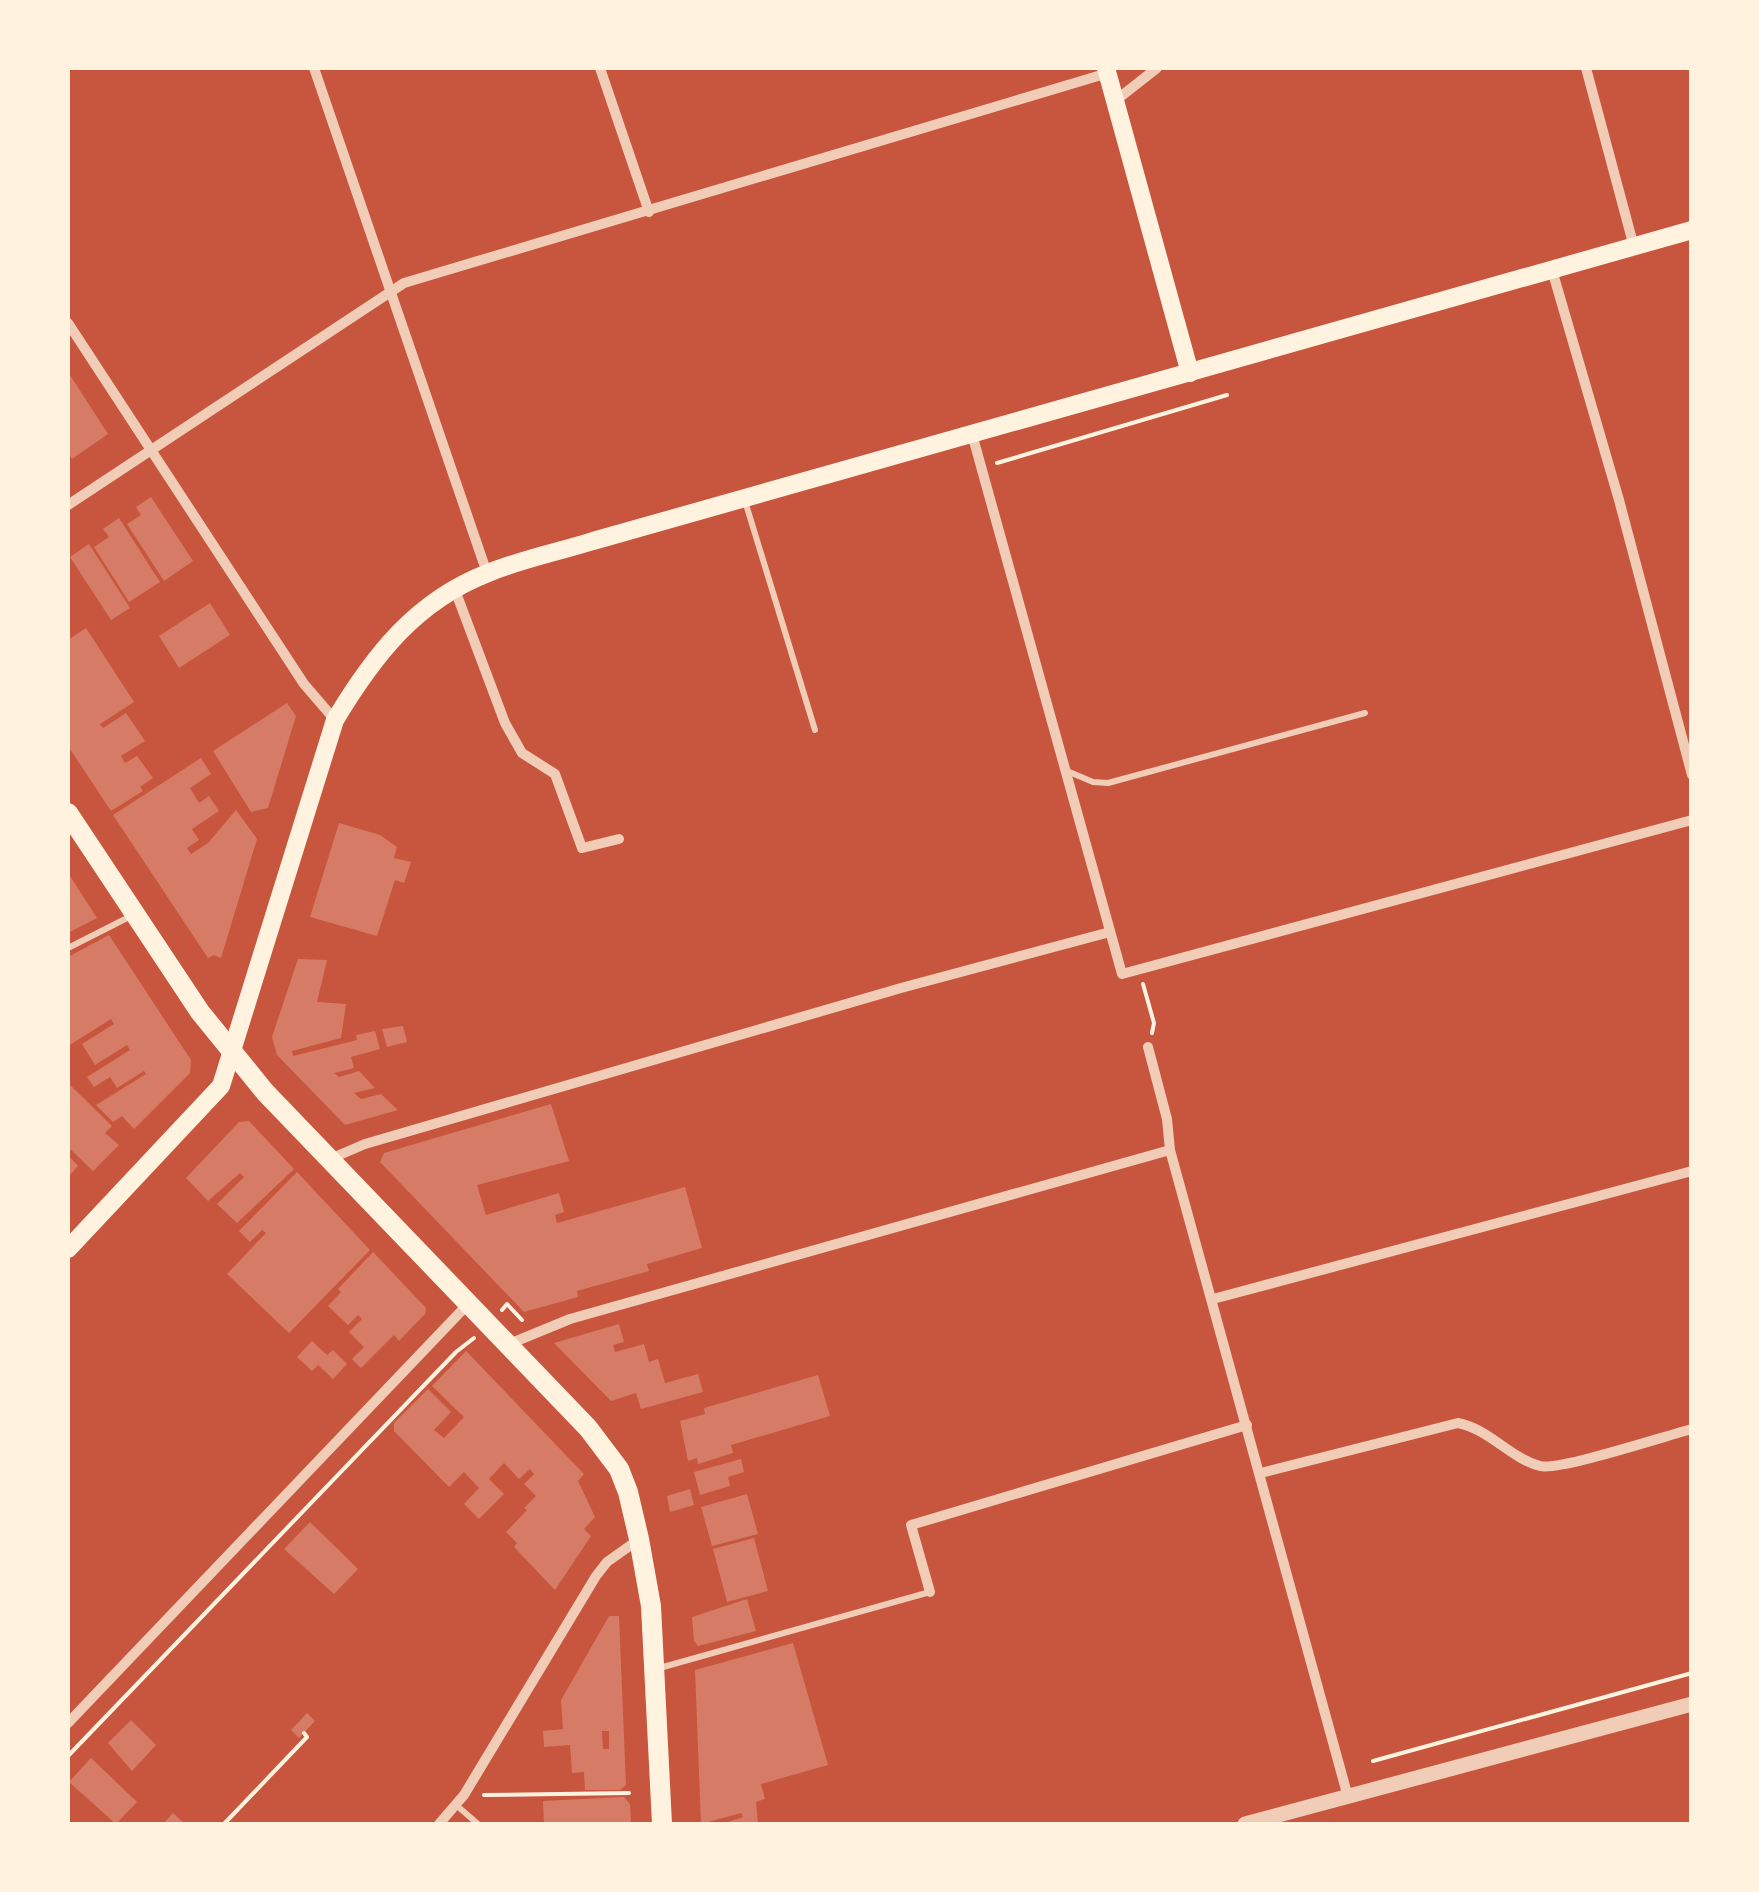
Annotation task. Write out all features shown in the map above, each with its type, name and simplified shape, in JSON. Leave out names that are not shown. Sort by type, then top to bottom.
[{"type":"highway","points":[[68,813],[200,1012],[265,1092],[612,1458],[628,1492],[651,1606],[662,1824]]},
{"type":"main road","points":[[1107,70],[1190,373]]},
{"type":"main road","points":[[68,1249],[221,1086],[334,720],[367,667],[406,624],[455,590],[487,573],[1692,230]]},
{"type":"street","points":[[314,68],[487,573]]},
{"type":"street","points":[[600,68],[649,212]]},
{"type":"street","points":[[1115,101],[1156,68]]},
{"type":"street","points":[[1586,68],[1634,247]]},
{"type":"street","points":[[68,505],[404,283],[649,212],[1107,70]]},
{"type":"street","points":[[1552,270],[1619,500],[1692,775]]},
{"type":"street","points":[[68,323],[304,684],[334,720]]},
{"type":"street","points":[[972,434],[1122,974],[1692,820]]},
{"type":"street","points":[[455,590],[504,722],[522,752],[555,774],[582,848],[619,839]]},
{"type":"street","points":[[329,1159],[365,1144],[600,1075],[1110,932]]},
{"type":"street","points":[[1148,1047],[1168,1119],[1170,1150],[1348,1796]]},
{"type":"street","points":[[507,1346],[570,1319],[1170,1150]]},
{"type":"street","points":[[1213,1298],[1692,1171]]},
{"type":"street","points":[[68,1723],[468,1304]]},
{"type":"street","points":[[1261,1473],[1458,1423],[1473,1426],[1530,1462],[1554,1467],[1692,1429]]},
{"type":"street","points":[[930,1592],[911,1525],[1247,1425]]},
{"type":"street","points":[[439,1824],[460,1800],[596,1576],[607,1562],[639,1539]]},
{"type":"street","points":[[1246,1824],[1692,1704]]},
{"type":"lane","points":[[745,499],[815,730]]},
{"type":"lane","points":[[1066,770],[1092,782],[1108,783],[1365,713]]},
{"type":"lane","points":[[68,948],[134,914]]},
{"type":"lane","points":[[656,1669],[930,1592]]},
{"type":"lane","points":[[460,1800],[478,1824]]},
{"type":"path","points":[[983,468],[1227,395]]},
{"type":"path","points":[[1138,969],[1154,1023],[1148,1047]]},
{"type":"path","points":[[507,1304],[522,1320]]},
{"type":"path","points":[[68,1756],[456,1352],[465,1348]]},
{"type":"path","points":[[1373,1761],[1692,1673]]},
{"type":"path","points":[[224,1824],[307,1736],[304,1733]]},
{"type":"path","points":[[460,1800],[629,1793]]},
{"type":"building","points":[[68,372],[108,434],[72,459],[68,453]]},
{"type":"building","points":[[151,497],[193,561],[164,581],[127,524],[141,515],[136,507]]},
{"type":"building","points":[[119,518],[160,582],[129,602],[94,547],[109,537],[103,529]]},
{"type":"building","points":[[89,544],[130,608],[111,620],[70,557]]},
{"type":"building","points":[[210,603],[230,635],[179,668],[159,636]]},
{"type":"building","points":[[86,628],[134,702],[100,724],[103,728],[126,713],[145,741],[121,756],[125,763],[137,756],[153,778],[140,787],[143,791],[111,811],[68,746],[68,640]]},
{"type":"building","points":[[287,703],[296,716],[268,808],[251,812],[213,751]]},
{"type":"building","points":[[201,758],[211,774],[190,788],[199,803],[209,796],[219,811],[192,829],[199,840],[187,848],[191,854],[208,843],[236,810],[257,839],[221,958],[208,958],[113,815]]},
{"type":"building","points":[[339,823],[380,835],[397,847],[394,858],[411,862],[404,883],[395,880],[377,936],[310,917]]},
{"type":"building","points":[[68,873],[97,918],[68,933]]},
{"type":"building","points":[[109,935],[191,1060],[190,1073],[134,1129],[122,1116],[113,1122],[96,1105],[146,1074],[144,1071],[117,1088],[110,1077],[94,1087],[87,1077],[130,1050],[127,1045],[95,1065],[82,1044],[114,1024],[111,1019],[68,1046],[68,957]]},
{"type":"building","points":[[298,959],[327,960],[317,1002],[346,1004],[341,1038],[292,1051],[293,1056],[357,1040],[356,1035],[375,1031],[380,1049],[351,1057],[354,1068],[334,1073],[339,1077],[359,1071],[375,1088],[354,1093],[361,1099],[381,1094],[398,1110],[345,1125],[277,1055],[272,1037]]},
{"type":"building","points":[[403,1026],[407,1042],[387,1047],[382,1029]]},
{"type":"building","points":[[68,1083],[112,1126],[105,1133],[119,1145],[93,1171],[68,1147]]},
{"type":"building","points":[[551,1104],[569,1161],[477,1185],[486,1215],[559,1193],[564,1212],[555,1215],[557,1223],[685,1187],[702,1248],[647,1264],[649,1271],[577,1291],[578,1297],[524,1312],[380,1162],[384,1153]]},
{"type":"building","points":[[249,1121],[294,1169],[237,1223],[217,1204],[244,1177],[240,1173],[208,1201],[186,1178],[239,1122]]},
{"type":"building","points":[[68,1155],[78,1166],[68,1177]]},
{"type":"building","points":[[297,1172],[370,1250],[289,1333],[227,1274],[266,1233],[262,1230],[250,1242],[239,1231]]},
{"type":"building","points":[[373,1252],[426,1308],[425,1314],[399,1341],[394,1335],[361,1368],[352,1359],[364,1347],[349,1332],[362,1319],[358,1315],[348,1325],[328,1306],[341,1292],[338,1289]]},
{"type":"building","points":[[619,1324],[624,1342],[613,1345],[615,1352],[644,1344],[649,1362],[658,1359],[665,1383],[698,1374],[703,1392],[641,1409],[636,1393],[611,1401],[554,1343]]},
{"type":"building","points":[[312,1341],[327,1355],[333,1350],[347,1364],[333,1379],[318,1365],[312,1371],[297,1357]]},
{"type":"building","points":[[466,1351],[584,1474],[578,1481],[595,1517],[584,1529],[591,1536],[555,1590],[514,1547],[517,1543],[506,1532],[536,1496],[524,1484],[534,1474],[530,1469],[519,1479],[504,1463],[489,1479],[504,1494],[479,1519],[464,1504],[479,1488],[464,1472],[449,1487],[394,1431],[394,1423],[428,1389],[451,1412],[434,1430],[444,1438],[464,1417],[432,1386]]},
{"type":"building","points":[[818,1375],[830,1416],[731,1445],[733,1453],[698,1464],[697,1458],[688,1461],[680,1421],[705,1414],[704,1408]]},
{"type":"building","points":[[741,1459],[744,1472],[728,1477],[730,1486],[700,1495],[694,1472]]},
{"type":"building","points":[[690,1489],[694,1505],[670,1512],[667,1496]]},
{"type":"building","points":[[747,1494],[758,1534],[712,1546],[701,1507]]},
{"type":"building","points":[[310,1522],[358,1569],[334,1594],[284,1549]]},
{"type":"building","points":[[754,1538],[768,1591],[727,1602],[713,1549]]},
{"type":"building","points":[[747,1599],[756,1631],[698,1646],[692,1617]]},
{"type":"building","points":[[609,1616],[619,1616],[626,1785],[620,1790],[585,1790],[584,1772],[572,1773],[570,1745],[544,1747],[543,1731],[563,1729],[561,1700]],"holes":[[[602,1731],[609,1731],[609,1749],[603,1749]]]},
{"type":"building","points":[[793,1643],[828,1765],[761,1784],[765,1799],[756,1802],[758,1824],[722,1824],[743,1817],[741,1813],[701,1824],[695,1670]]},
{"type":"building","points":[[307,1713],[315,1721],[299,1738],[291,1730]]},
{"type":"building","points":[[131,1720],[156,1745],[132,1771],[108,1743]]},
{"type":"building","points":[[91,1758],[137,1802],[116,1824],[69,1782]]},
{"type":"building","points":[[624,1797],[630,1804],[631,1824],[544,1824],[543,1801]]},
{"type":"building","points":[[173,1813],[185,1824],[163,1824]]}]
